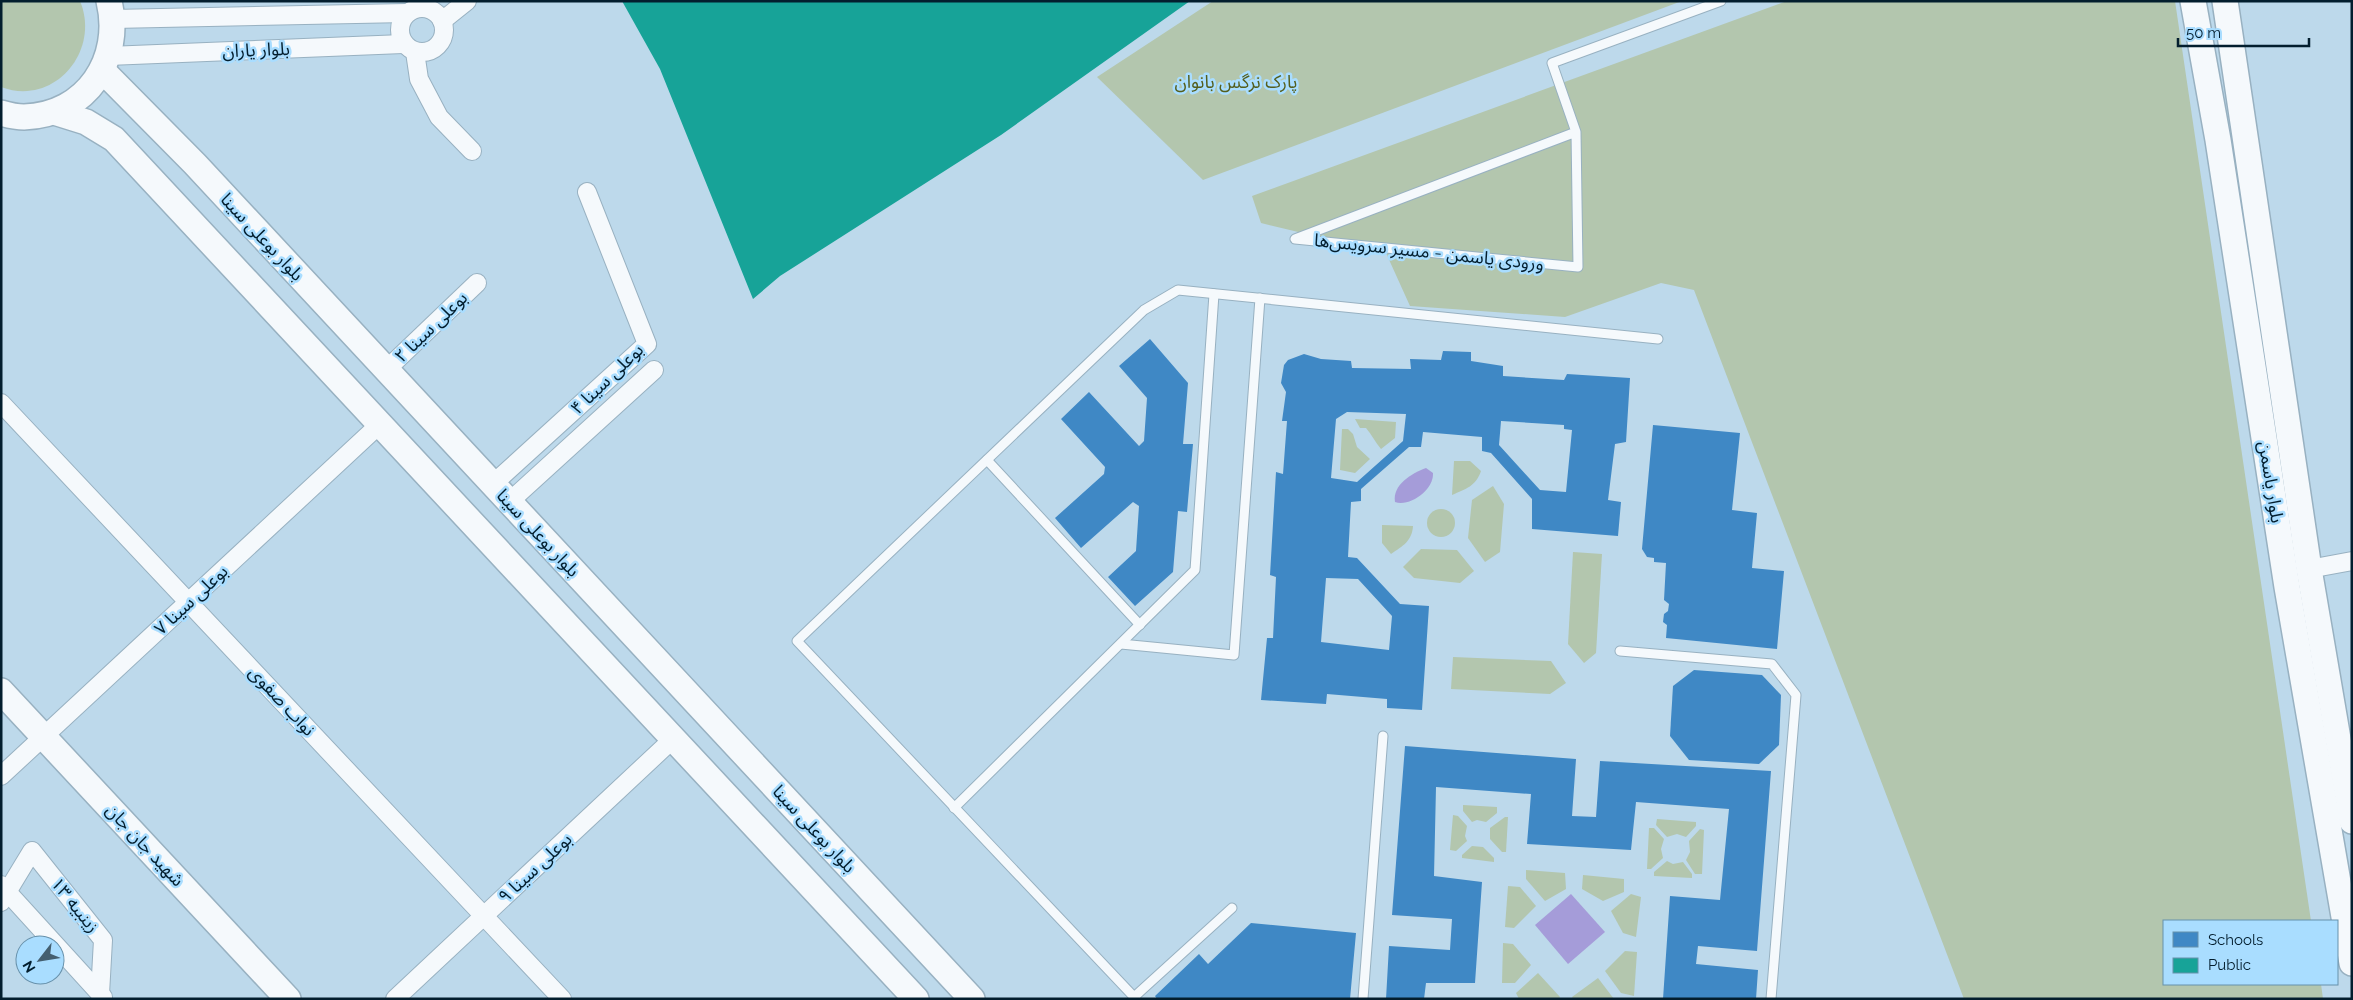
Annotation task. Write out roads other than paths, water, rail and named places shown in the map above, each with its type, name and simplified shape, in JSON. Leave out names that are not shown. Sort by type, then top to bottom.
[{"type":"main road","name":"بلوار یاسمن","points":[[2193,1],[2218,140],[2287,587],[2352,963]]},
{"type":"main road","name":"بلوار یاسمن","points":[[2225,1],[2309,569],[2352,821]]},
{"type":"main road","points":[[1,114],[24,117],[54,112],[74,102],[90,87],[106,63],[113,38],[111,10]]},
{"type":"main road","name":"بلوار بوعلی سینا","points":[[106,63],[195,164],[386,370],[506,489],[972,999]]},
{"type":"main road","points":[[54,112],[86,122],[114,139],[916,999]]},
{"type":"main road","points":[[471,522],[506,489]]},
{"type":"main road","name":"شهید جان جان","points":[[1,691],[288,999]]},
{"type":"street","points":[[442,21],[467,1]]},
{"type":"street","name":"بلوار یاران","points":[[111,10],[331,8],[407,13]]},
{"type":"street","points":[[409,48],[428,52],[439,45],[444,33],[442,21],[438,15],[426,8],[413,10],[407,13],[399,28],[409,48],[419,79],[439,117],[472,151]]},
{"type":"street","name":"بلوار یاران","points":[[106,63],[409,48]]},
{"type":"street","name":"بوعلی سینا ۴","points":[[506,489],[574,411],[647,344],[587,192]]},
{"type":"street","name":"بوعلی سینا ۲","points":[[386,370],[476,283]]},
{"type":"street","name":"بوعلی سینا ۴","points":[[506,489],[589,429],[654,370]]},
{"type":"street","name":"نواب صفوی","points":[[1,404],[562,999]]},
{"type":"street","points":[[574,411],[589,429]]},
{"type":"street","name":"بوعلی سینا ۷","points":[[1,776],[380,424]]},
{"type":"street","points":[[2309,569],[2352,561]]},
{"type":"street","name":"بوعلی سینا ۹","points":[[395,999],[674,738]]},
{"type":"street","name":"زینبیه ۱۳","points":[[3,892],[32,851],[103,940],[103,996]]},
{"type":"street","points":[[3,892],[103,996]]},
{"type":"lane","points":[[1576,132],[1552,63],[1721,1]]},
{"type":"lane","name":"ورودی یاسمن - مسیر سرویس‌ها","points":[[1576,132],[1578,267],[1295,239],[1358,215],[1576,132]]},
{"type":"lane","points":[[1232,908],[1135,998],[797,641],[1144,310],[1178,290],[1658,339]]},
{"type":"lane","points":[[954,808],[1195,570],[1214,294]]},
{"type":"lane","points":[[1121,644],[1234,655],[1260,298]]},
{"type":"lane","points":[[987,460],[1140,625]]},
{"type":"lane","points":[[1620,651],[1772,664],[1796,695],[1771,999]]},
{"type":"lane","points":[[1363,999],[1383,736]]},
{"type":"park label","name":"پارک نرگس بانوان","points":[[1236,82]]}]
